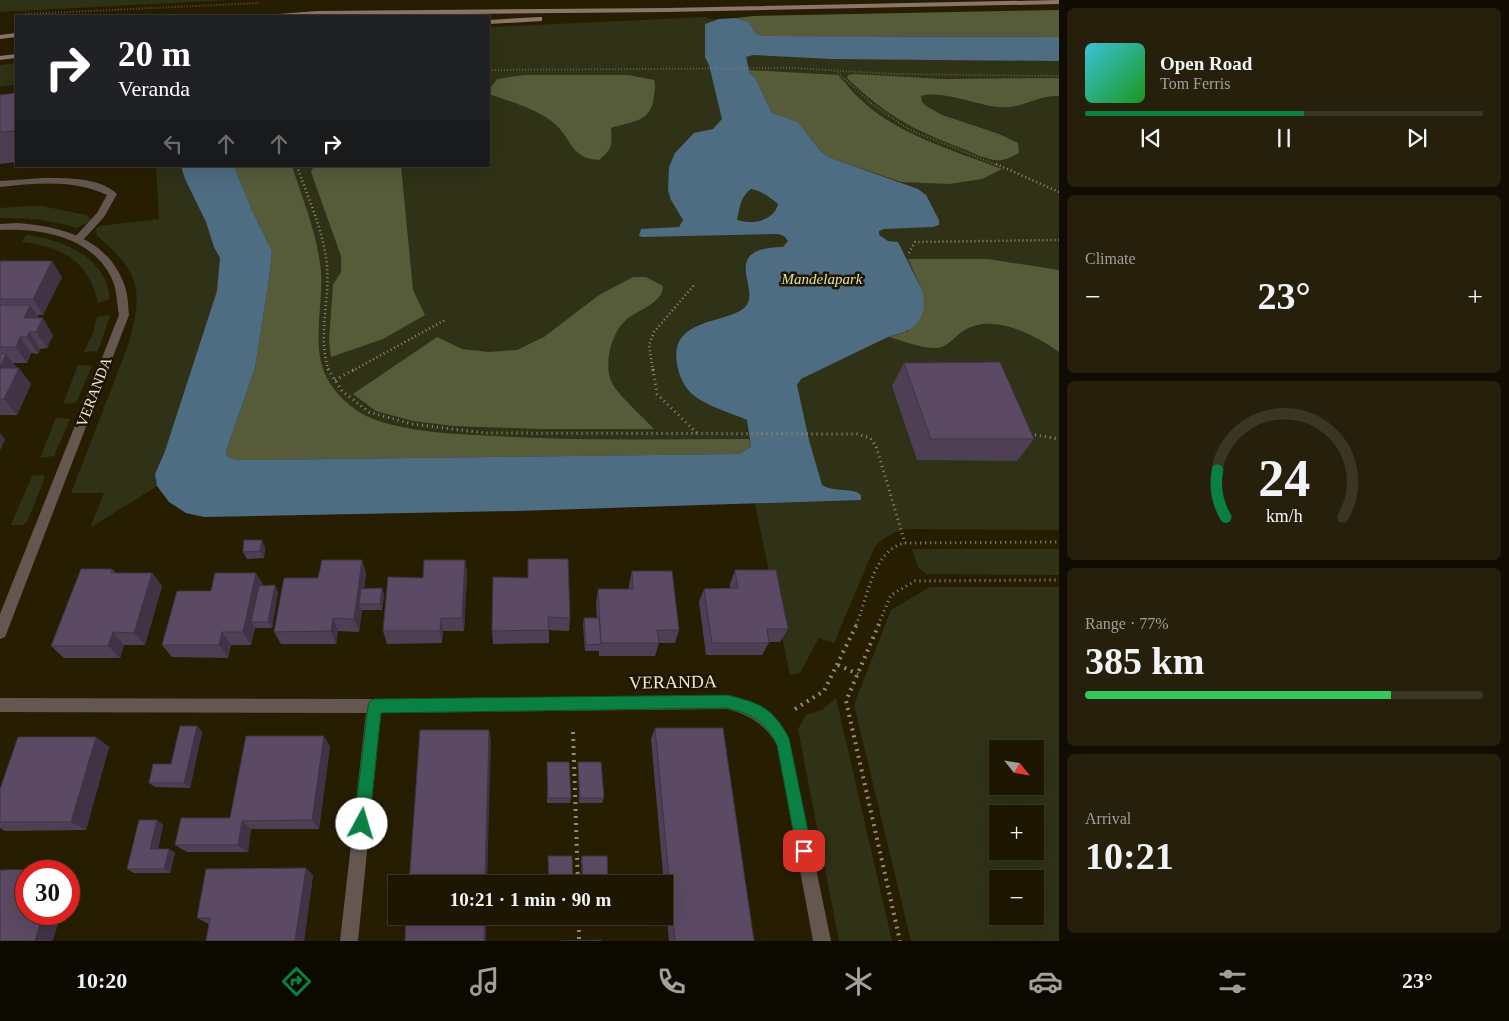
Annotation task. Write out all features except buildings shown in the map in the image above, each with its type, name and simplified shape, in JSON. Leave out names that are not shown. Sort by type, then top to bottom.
[{"type":"main road","points":[[490,22],[704,8],[1059,2]]},
{"type":"main road","points":[[297,15],[668,10]]},
{"type":"main road","points":[[0,36],[15,35]]},
{"type":"main road","points":[[0,58],[15,56]]},
{"type":"street","points":[[0,184],[75,181],[100,186],[112,194],[101,215],[79,238]]},
{"type":"street","name":"VERANDA","points":[[0,227],[46,228],[79,238],[105,259],[119,284],[124,314],[0,632]]},
{"type":"street","name":"VERANDA","points":[[0,705],[374,706],[727,702],[748,707],[763,714]]},
{"type":"street","points":[[349,941],[374,706]]},
{"type":"street","points":[[763,714],[775,727],[784,743],[822,941]]},
{"type":"path","points":[[19,14],[264,2]]},
{"type":"path","points":[[490,70],[749,67],[931,77],[1059,76]]},
{"type":"path","points":[[838,72],[863,98],[894,121],[910,130],[1025,176],[1059,192]]},
{"type":"path","points":[[297,167],[320,235],[327,267],[324,344],[328,369],[342,391],[358,406],[381,416],[420,426],[485,433],[857,434],[870,438],[876,446],[906,542]]},
{"type":"path","points":[[909,253],[915,242],[1059,240]]},
{"type":"path","points":[[695,284],[654,332],[649,345],[657,394],[699,435]]},
{"type":"path","points":[[336,380],[445,320]]},
{"type":"path","points":[[1020,432],[1059,439]]},
{"type":"path","points":[[763,714],[794,709],[824,691],[838,665],[858,619],[873,575],[889,550],[896,545],[906,542],[1059,542]]},
{"type":"path","points":[[900,941],[846,700],[891,595],[915,581],[1059,580]]},
{"type":"path","points":[[838,665],[858,674]]},
{"type":"path","points":[[572,704],[578,875]]},
{"type":"path","points":[[579,925],[579,941]]},
{"type":"green space","points":[[0,0],[230,0],[0,12]]},
{"type":"green space","points":[[1059,10],[1059,37],[763,36],[756,34],[749,22],[736,18],[753,16]]},
{"type":"green space","name":"Mandelapark","points":[[707,17],[708,19],[719,19],[705,24],[1059,49],[1059,530],[907,529],[889,535],[875,546],[834,643],[819,638],[800,673],[790,675],[755,503],[202,516],[164,453],[155,474],[157,486],[90,528],[104,493],[71,493],[128,346],[136,311],[137,297],[131,273],[112,249],[97,236],[96,229],[100,226],[159,219],[156,167],[181,167],[194,198],[186,167],[490,167],[490,27]]},
{"type":"green space","points":[[15,63],[15,85],[0,86],[0,65]]},
{"type":"green space","points":[[748,70],[838,75],[859,98],[890,122],[926,140],[1002,169],[982,179],[949,184],[901,182],[831,158],[821,152],[798,122],[772,113],[755,77]]},
{"type":"green space","points":[[524,75],[628,75],[654,80],[655,89],[652,104],[645,116],[633,122],[611,128],[611,146],[607,153],[599,160],[583,156],[573,148],[556,125],[542,115],[524,106],[490,94],[490,89],[497,79]]},
{"type":"green space","points":[[848,75],[944,79],[1059,78],[1059,96],[1051,96],[1021,105],[998,107],[939,95],[921,96],[922,102],[926,106],[942,115],[999,134],[1018,143],[1019,153],[1007,159],[997,160],[981,156],[928,135],[900,120],[874,102],[847,78]]},
{"type":"green space","points":[[234,167],[292,167],[317,245],[321,272],[318,334],[323,369],[331,385],[343,399],[357,411],[373,419],[418,430],[449,433],[559,439],[749,439],[751,447],[739,454],[244,460],[226,456],[226,451],[255,368],[272,251],[251,208]]},
{"type":"green space","points":[[314,167],[401,167],[413,290],[425,315],[383,339],[331,357],[329,341],[333,285],[341,272],[341,256],[311,172]]},
{"type":"green space","points":[[42,206],[86,215],[90,218],[89,222],[76,228],[38,220],[0,218],[0,208]]},
{"type":"green space","points":[[28,235],[69,247],[92,262],[101,272],[107,284],[110,299],[98,303],[88,276],[81,267],[62,252],[37,244],[22,242],[25,236]]},
{"type":"green space","points":[[908,259],[988,259],[1059,270],[1059,352],[1026,333],[1000,325],[974,326],[938,348],[919,346],[889,337],[908,331],[922,290]]},
{"type":"green space","points":[[633,277],[646,277],[663,286],[662,292],[654,302],[625,321],[616,333],[610,349],[609,374],[613,386],[654,429],[542,429],[453,426],[413,421],[376,411],[353,394],[437,337],[462,349],[488,352],[517,350],[544,337],[599,295]]},
{"type":"green space","points":[[110,316],[98,351],[84,352],[93,333],[97,317]]},
{"type":"green space","points":[[78,365],[92,366],[76,403],[63,404]]},
{"type":"green space","points":[[56,418],[70,419],[54,456],[40,458]]},
{"type":"green space","points":[[43,475],[45,477],[27,522],[23,525],[11,525],[32,476]]},
{"type":"green space","points":[[912,549],[1059,549],[1059,575],[926,574],[918,567]]},
{"type":"green space","points":[[930,587],[1059,587],[1059,941],[911,941],[854,705],[891,610]]},
{"type":"green space","points":[[836,698],[892,941],[839,941],[798,729],[806,715],[822,710]]},
{"type":"water","points":[[736,18],[749,22],[756,34],[763,36],[1059,37],[1059,61],[832,59],[753,55],[746,57],[750,74],[755,77],[772,113],[798,122],[821,152],[831,158],[918,189],[926,195],[939,220],[939,225],[933,227],[884,229],[879,231],[879,235],[888,241],[898,242],[922,290],[924,307],[917,323],[907,331],[886,338],[801,379],[797,385],[809,440],[822,485],[832,489],[853,491],[861,495],[861,500],[516,511],[204,517],[186,513],[169,502],[157,486],[155,474],[165,451],[217,291],[220,258],[181,167],[234,167],[251,208],[272,251],[255,368],[226,451],[227,456],[233,459],[739,454],[751,447],[747,420],[704,402],[687,389],[677,365],[677,348],[679,341],[690,330],[737,312],[746,306],[749,298],[747,261],[752,254],[763,249],[783,247],[788,241],[784,236],[778,234],[639,236],[641,229],[679,227],[683,220],[671,200],[668,190],[669,167],[675,153],[694,133],[713,129],[722,119],[709,65],[705,57],[705,24],[719,19]],"holes":[[[751,189],[765,195],[778,204],[772,214],[756,222],[737,220],[740,207],[747,192]]]},
{"type":"route","points":[[362,824],[374,706],[727,702],[748,707],[763,714],[775,727],[784,743],[804,851]]}]
